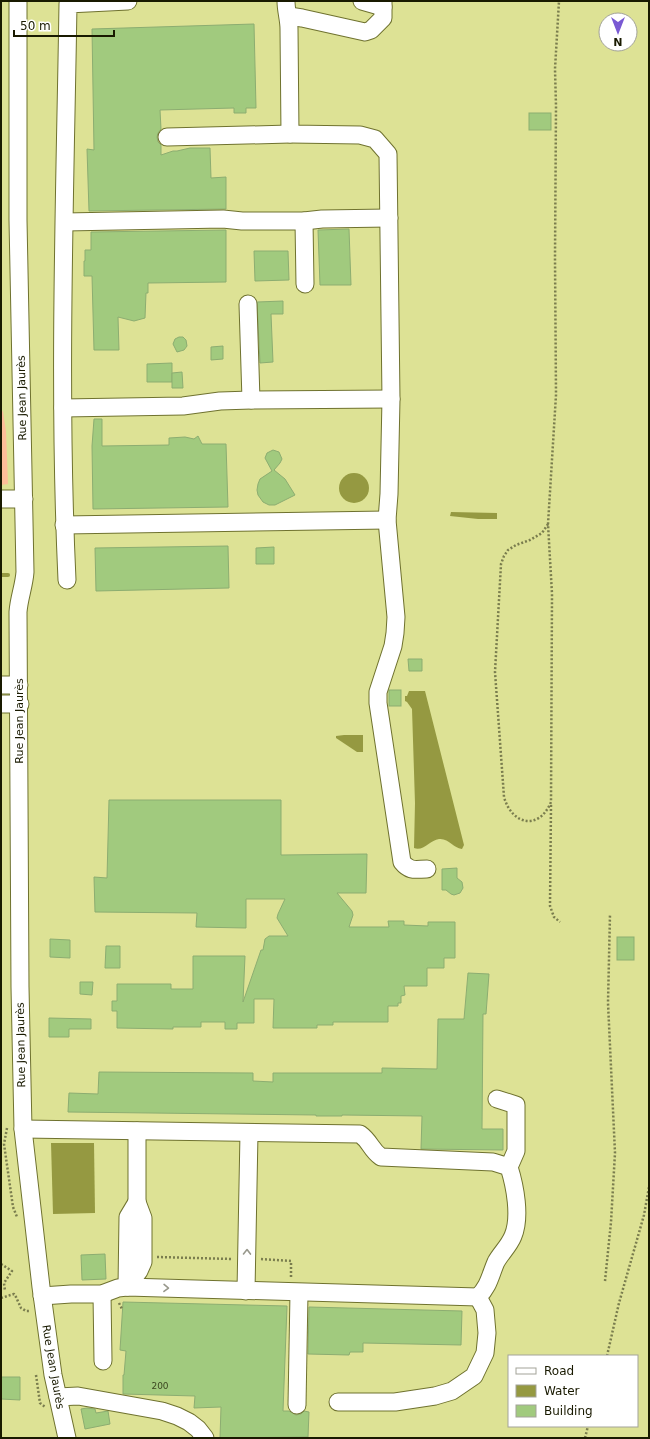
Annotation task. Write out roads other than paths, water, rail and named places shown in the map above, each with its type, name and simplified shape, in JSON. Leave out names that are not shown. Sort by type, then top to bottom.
[{"type":"street","name":"Rue Jean Jaurès","points":[[18,1],[18,220],[25,572],[18,612],[20,704],[20,980],[23,1129],[42,1296],[53,1375],[67,1438]]},
{"type":"street","points":[[67,580],[64,525],[63,408],[68,4],[128,1]]},
{"type":"street","points":[[287,9],[302,18],[365,32],[372,30],[383,18],[383,4],[362,1]]},
{"type":"street","points":[[287,9],[290,134]]},
{"type":"street","points":[[166,137],[360,134],[374,139],[388,154],[391,399],[387,520],[396,617],[393,646],[378,692],[378,703],[402,862],[406,868],[428,869]]},
{"type":"street","points":[[65,222],[223,219],[242,221],[304,221],[322,219],[389,218]]},
{"type":"street","points":[[304,221],[305,284]]},
{"type":"street","points":[[248,304],[251,400]]},
{"type":"street","points":[[63,408],[183,406],[251,400],[391,399]]},
{"type":"street","points":[[1,499],[24,499]]},
{"type":"street","points":[[64,525],[387,520]]},
{"type":"street","points":[[1,685],[19,685]]},
{"type":"street","points":[[1,704],[20,704]]},
{"type":"street","points":[[42,1296],[102,1294],[118,1288],[127,1287],[295,1293],[478,1297],[485,1290],[497,1261],[513,1236],[517,1212],[514,1182],[509,1167],[516,1151],[516,1105],[497,1099]]},
{"type":"street","points":[[23,1129],[360,1134],[368,1140],[374,1151],[381,1157],[493,1162],[509,1167]]},
{"type":"street","points":[[127,1287],[140,1271],[143,1262],[143,1218],[137,1202],[138,1131]]},
{"type":"street","points":[[246,1291],[249,1132]]},
{"type":"street","points":[[127,1287],[128,1217],[137,1202]]},
{"type":"street","points":[[295,1293],[297,1405]]},
{"type":"street","points":[[102,1294],[103,1361]]},
{"type":"street","points":[[338,1402],[395,1402],[435,1396],[452,1391],[474,1376],[485,1353],[487,1333],[485,1310],[478,1297]]},
{"type":"street","points":[[58,1397],[78,1396],[162,1411],[178,1416],[189,1422],[198,1429],[205,1438]]},
{"type":"water","points":[[354,473],[365,477],[369,488],[365,499],[354,503],[343,499],[339,488],[343,477]]},
{"type":"water","points":[[451,512],[497,513],[497,519],[478,519],[450,516]]},
{"type":"water","points":[[409,691],[425,691],[464,845],[462,849],[442,839],[433,841],[417,849],[414,848],[415,803],[412,709],[405,701],[405,696],[407,696]]},
{"type":"water","points":[[363,735],[363,752],[357,752],[336,738],[336,736]]},
{"type":"water","points":[[51,1143],[94,1143],[95,1213],[53,1214]]},
{"type":"waterway","points":[[1,575],[8,575]]}]
